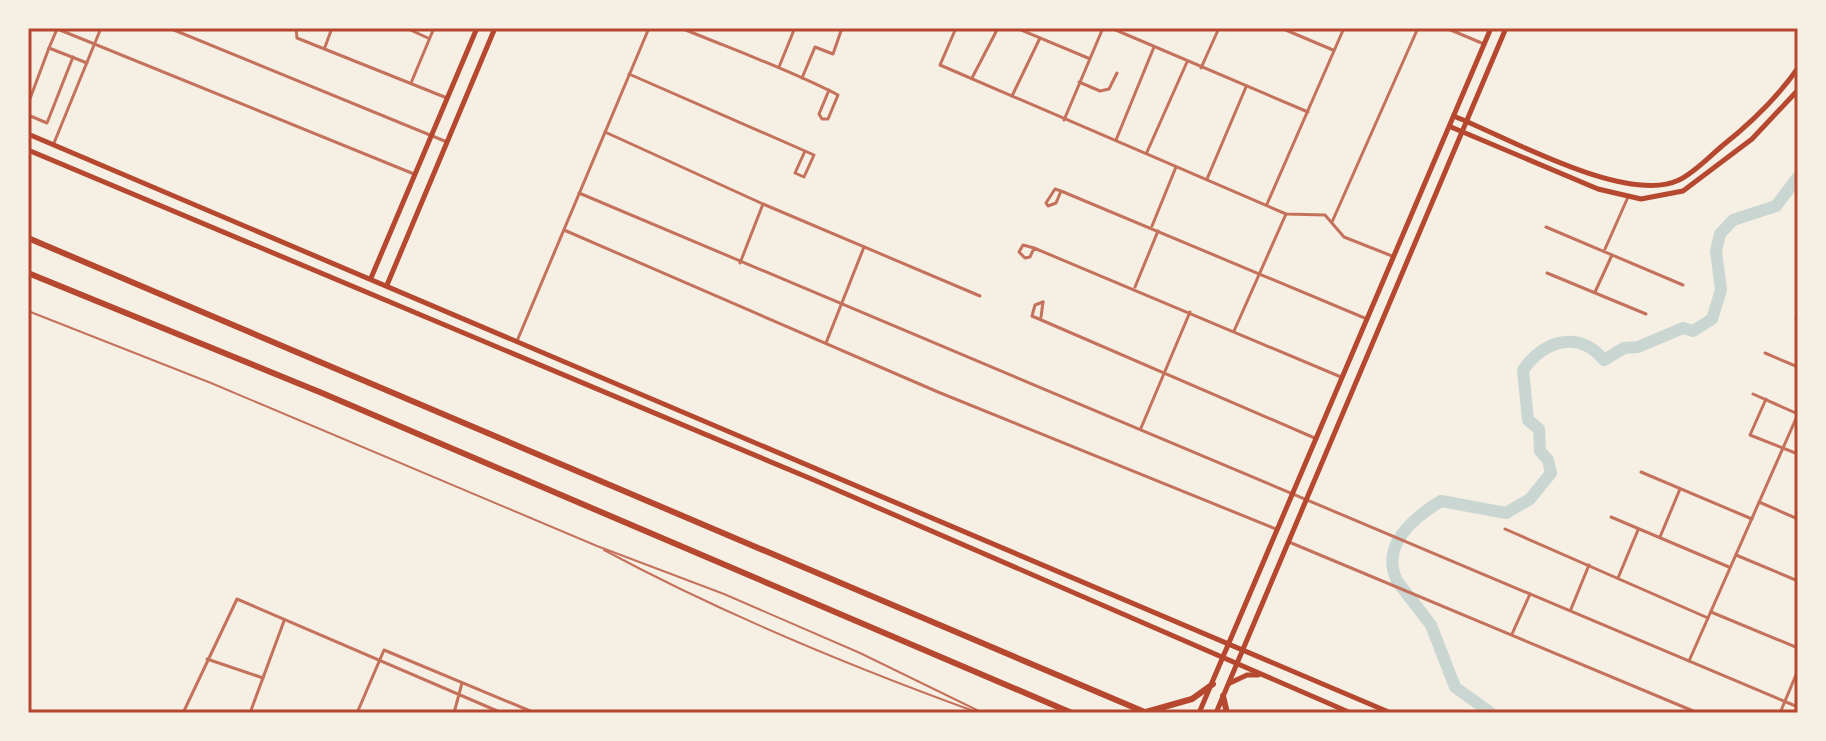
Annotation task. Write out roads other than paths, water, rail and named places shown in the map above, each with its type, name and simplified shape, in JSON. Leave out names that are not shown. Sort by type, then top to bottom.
[{"type":"highway","points":[[28,240],[1147,713],[1192,699],[1213,684]]},
{"type":"highway","points":[[28,273],[322,393],[1072,713]]},
{"type":"highway","points":[[1223,696],[1227,713]]},
{"type":"main road","points":[[371,278],[477,28]]},
{"type":"main road","points":[[387,285],[495,28]]},
{"type":"main road","points":[[1199,713],[1456,117],[1491,28]]},
{"type":"main road","points":[[1216,713],[1506,28]]},
{"type":"main road","points":[[1456,117],[1604,179],[1643,187],[1663,185],[1680,180],[1744,129],[1798,68]]},
{"type":"main road","points":[[1451,127],[1598,189],[1628,197],[1662,197],[1683,191],[1752,139],[1798,90]]},
{"type":"main road","points":[[28,134],[1391,713]]},
{"type":"main road","points":[[28,150],[843,493],[1351,713]]},
{"type":"main road","points":[[237,236],[240,224]]},
{"type":"main road","points":[[843,493],[848,480]]},
{"type":"main road","points":[[1262,571],[1273,577]]},
{"type":"main road","points":[[1229,684],[1247,675],[1267,677]]},
{"type":"street","points":[[28,104],[56,28],[415,174]]},
{"type":"street","points":[[53,146],[101,28]]},
{"type":"street","points":[[169,28],[447,142]]},
{"type":"street","points":[[296,28],[295,36],[447,98]]},
{"type":"street","points":[[324,48],[332,28]]},
{"type":"street","points":[[406,28],[430,38]]},
{"type":"street","points":[[411,83],[434,28]]},
{"type":"street","points":[[517,341],[649,28]]},
{"type":"street","points":[[681,28],[802,78],[829,90],[838,95],[828,119],[822,119],[819,114],[829,90]]},
{"type":"street","points":[[802,78],[815,47],[833,54],[842,28]]},
{"type":"street","points":[[956,28],[940,65],[1286,214],[1297,217],[1325,215],[1344,237],[1395,258]]},
{"type":"street","points":[[972,79],[998,28]]},
{"type":"street","points":[[1016,28],[1088,58]]},
{"type":"street","points":[[1064,120],[1103,28]]},
{"type":"street","points":[[1111,28],[1308,112]]},
{"type":"street","points":[[1201,68],[1219,28]]},
{"type":"street","points":[[1281,28],[1334,50]]},
{"type":"street","points":[[1267,205],[1344,28]]},
{"type":"street","points":[[1332,222],[1418,28]]},
{"type":"street","points":[[1446,28],[1484,44]]},
{"type":"street","points":[[778,68],[792,29]]},
{"type":"street","points":[[1011,97],[1040,38]]},
{"type":"street","points":[[1115,141],[1154,47]]},
{"type":"street","points":[[49,48],[88,64]]},
{"type":"street","points":[[28,115],[47,123],[73,57]]},
{"type":"street","points":[[1147,152],[1187,62]]},
{"type":"street","points":[[1079,82],[1100,91],[1109,89],[1117,73]]},
{"type":"street","points":[[629,74],[805,151],[814,155],[804,177],[795,173],[805,151]]},
{"type":"street","points":[[1207,181],[1246,87]]},
{"type":"street","points":[[605,132],[763,204],[980,296]]},
{"type":"street","points":[[1151,227],[1176,167]]},
{"type":"street","points":[[1061,191],[1367,319]]},
{"type":"street","points":[[579,193],[1798,707]]},
{"type":"street","points":[[1604,250],[1628,197]]},
{"type":"street","points":[[740,263],[763,204]]},
{"type":"street","points":[[1234,331],[1286,214]]},
{"type":"street","points":[[1546,227],[1683,285]]},
{"type":"street","points":[[564,230],[938,392],[1278,530]]},
{"type":"street","points":[[1135,288],[1158,231]]},
{"type":"street","points":[[826,343],[839,301],[864,247]]},
{"type":"street","points":[[1034,248],[1344,378]]},
{"type":"street","points":[[1595,292],[1613,254]]},
{"type":"street","points":[[1547,273],[1646,314]]},
{"type":"street","points":[[1141,428],[1162,372],[1190,312]]},
{"type":"street","points":[[1041,318],[1318,440]]},
{"type":"street","points":[[1765,353],[1798,367]]},
{"type":"street","points":[[1689,661],[1798,414],[1753,394]]},
{"type":"street","points":[[1766,399],[1750,434],[1798,454]]},
{"type":"street","points":[[1641,472],[1752,519]]},
{"type":"street","points":[[1660,537],[1681,488]]},
{"type":"street","points":[[1759,502],[1798,519]]},
{"type":"street","points":[[1611,517],[1730,568]]},
{"type":"street","points":[[1618,578],[1639,528]]},
{"type":"street","points":[[1505,529],[1708,618]]},
{"type":"street","points":[[1289,542],[1698,713]]},
{"type":"street","points":[[1736,555],[1798,581]]},
{"type":"street","points":[[1570,611],[1589,565]]},
{"type":"street","points":[[1512,635],[1530,594]]},
{"type":"street","points":[[183,713],[233,603],[242,601],[502,713]]},
{"type":"street","points":[[1711,612],[1798,648]]},
{"type":"street","points":[[250,713],[284,621]]},
{"type":"street","points":[[357,713],[384,650],[535,713]]},
{"type":"street","points":[[207,659],[263,678]]},
{"type":"street","points":[[1780,713],[1798,670]]},
{"type":"street","points":[[454,713],[462,683]]},
{"type":"lane","points":[[28,311],[211,383],[597,546],[724,594],[860,653],[982,713]]},
{"type":"lane","points":[[597,546],[717,609],[854,668],[982,713]]},
{"type":"waterway","points":[[1491,713],[1455,687],[1431,625],[1397,581],[1393,568],[1396,544],[1410,524],[1441,501],[1506,513],[1530,499],[1551,473],[1548,460],[1540,451],[1539,429],[1528,420],[1523,370],[1531,360],[1562,342],[1583,344],[1604,360],[1624,348],[1638,347],[1683,328],[1693,331],[1712,319],[1721,290],[1716,251],[1720,234],[1733,220],[1776,206],[1798,177]]}]
